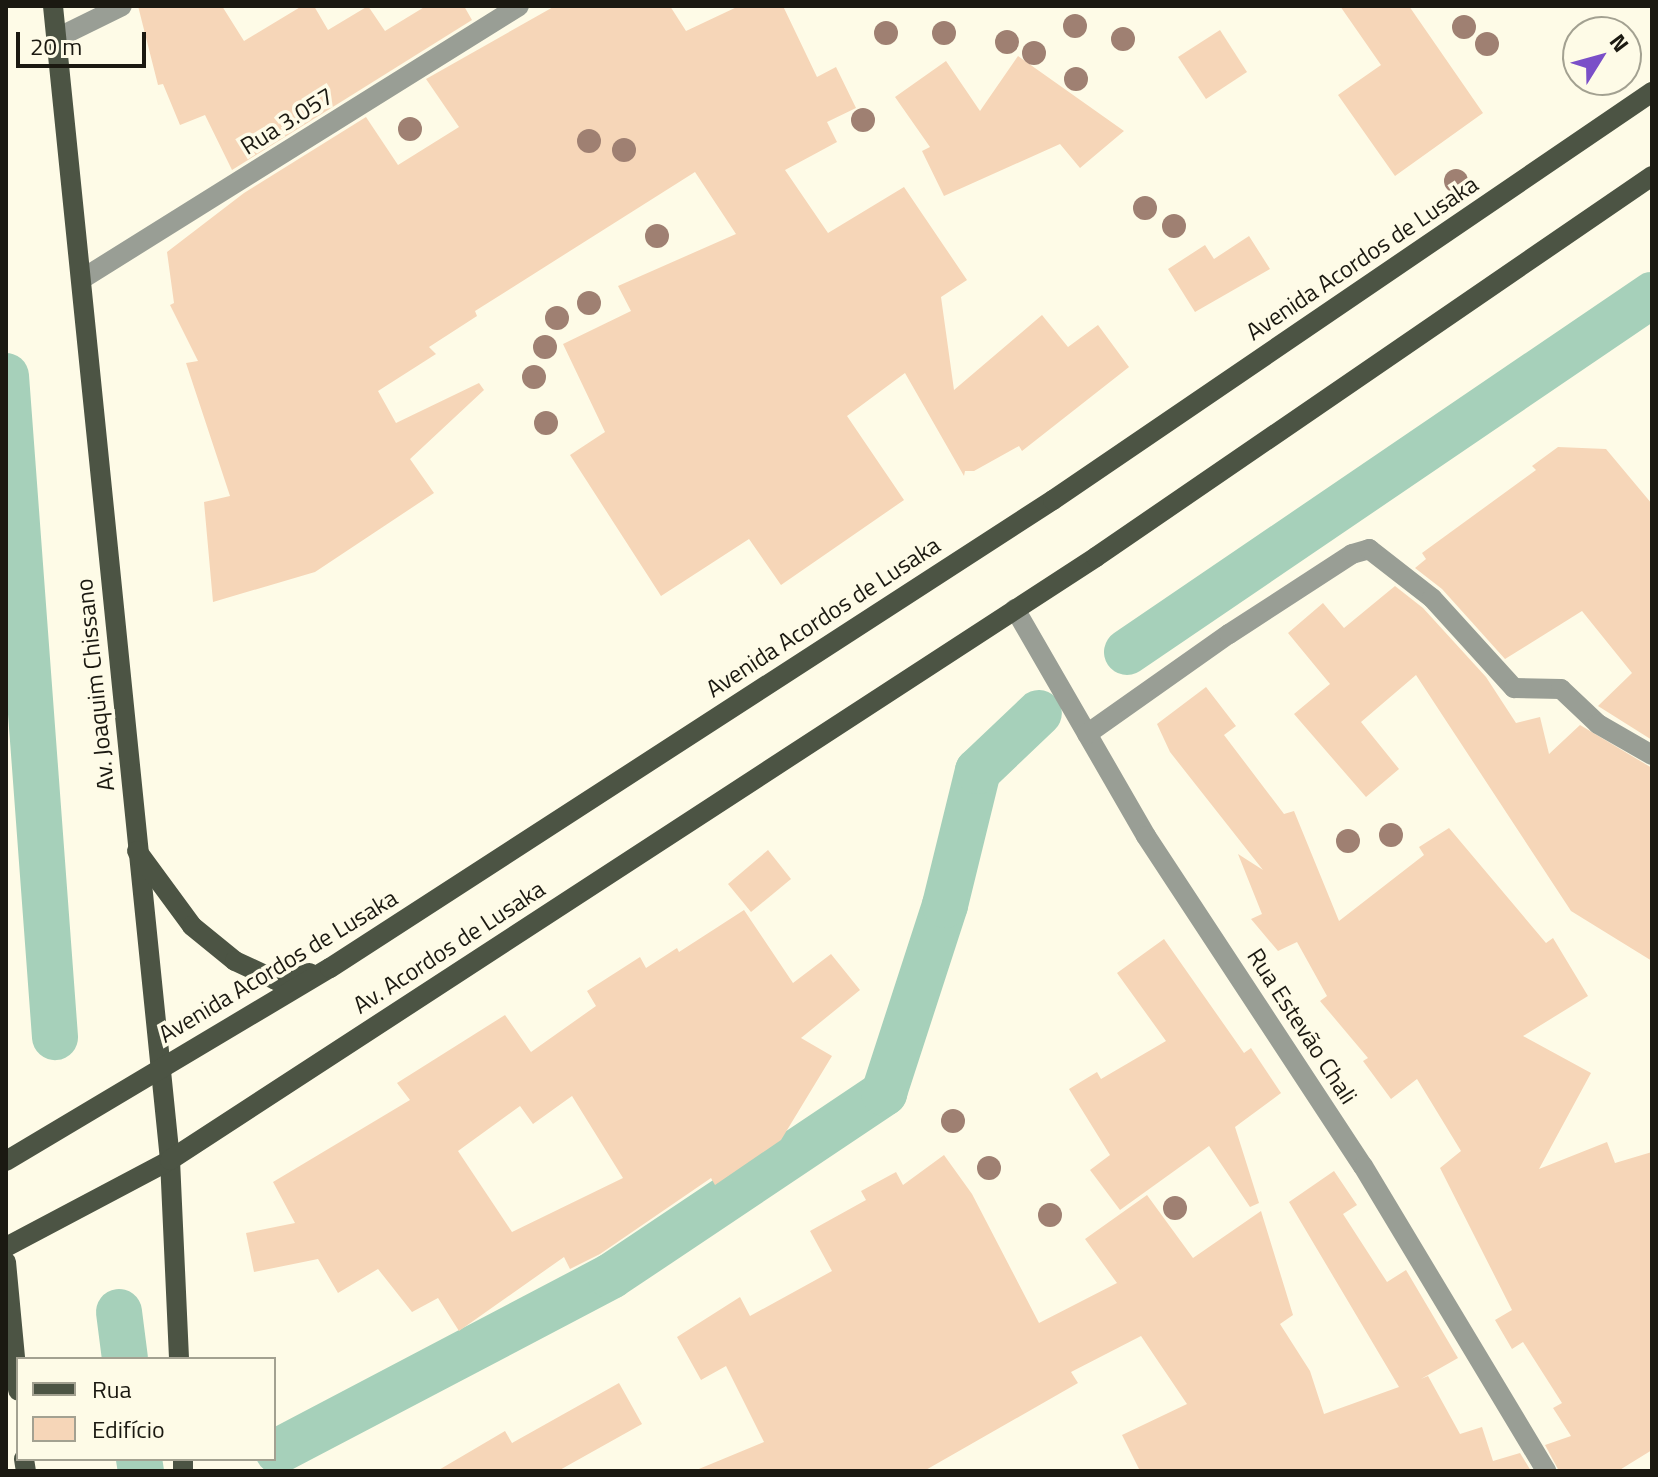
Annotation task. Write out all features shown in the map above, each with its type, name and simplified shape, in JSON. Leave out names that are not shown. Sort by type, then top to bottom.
[{"type":"main road","name":"Av. Joaquim Chissano","points":[[53,6],[158,1070],[170,1160],[179,1357]]},
{"type":"main road","name":"Avenida Acordos de Lusaka","points":[[6,1161],[330,968],[1053,500],[1652,92]]},
{"type":"main road","points":[[1015,609],[1652,176]]},
{"type":"main road","name":"Av. Acordos de Lusaka","points":[[6,1247],[170,1160],[1015,609]]},
{"type":"main road","points":[[137,851],[192,926],[235,961],[276,980],[330,968]]},
{"type":"main road","points":[[6,1262],[16,1369]]},
{"type":"street","points":[[57,38],[122,6]]},
{"type":"street","name":"Rua 3.057","points":[[82,279],[519,6]]},
{"type":"street","points":[[1087,734],[1242,626],[1352,554],[1369,549],[1432,598],[1514,688],[1561,689],[1598,724],[1652,755]]},
{"type":"street","name":"Rua Estevão Chali","points":[[1015,609],[1146,836],[1363,1166],[1546,1471]]},
{"type":"building","points":[[138,6],[222,6],[244,41],[302,6],[314,6],[328,30],[368,6],[385,31],[426,6],[464,6],[472,20],[232,170],[205,115],[180,125],[163,84],[158,85]]},
{"type":"building","points":[[555,6],[670,6],[686,31],[739,6],[783,6],[817,77],[836,67],[856,108],[827,122],[837,142],[785,170],[828,233],[904,187],[967,280],[941,297],[954,390],[1042,315],[1068,347],[1098,325],[1129,367],[1022,451],[1019,446],[974,471],[965,471],[964,476],[905,373],[847,416],[904,500],[781,585],[749,539],[661,596],[570,455],[605,432],[563,344],[631,311],[618,286],[736,234],[695,172],[475,311],[477,316],[429,347],[436,354],[378,391],[396,423],[479,383],[484,390],[410,459],[434,493],[315,572],[213,602],[204,502],[230,496],[186,363],[198,361],[170,305],[174,303],[167,252],[244,193],[366,117],[398,165],[459,127],[426,79]]},
{"type":"building","points":[[1340,6],[1409,6],[1483,113],[1395,176],[1338,95],[1381,65]]},
{"type":"building","points":[[1220,30],[1247,72],[1206,99],[1178,57]]},
{"type":"building","points":[[1018,56],[1124,131],[1080,168],[1060,144],[944,196],[922,151],[930,147],[895,97],[946,61],[980,111]]},
{"type":"building","points":[[1249,236],[1270,269],[1195,312],[1168,269],[1205,245],[1214,259]]},
{"type":"building","points":[[1558,447],[1606,449],[1652,504],[1652,740],[1598,706],[1632,673],[1582,611],[1505,659],[1442,589],[1415,568],[1426,559],[1422,553],[1536,470],[1532,466]]},
{"type":"building","points":[[1395,586],[1423,608],[1486,677],[1516,723],[1540,717],[1549,754],[1580,725],[1652,768],[1652,961],[1571,911],[1416,675],[1361,722],[1399,769],[1366,797],[1294,714],[1330,684],[1288,633],[1323,603],[1344,628]]},
{"type":"building","points":[[1206,687],[1236,726],[1224,735],[1284,814],[1294,811],[1339,921],[1424,855],[1419,847],[1449,828],[1546,943],[1553,938],[1588,996],[1523,1036],[1591,1073],[1539,1169],[1607,1142],[1615,1163],[1652,1152],[1652,1450],[1618,1471],[1559,1471],[1545,1445],[1571,1436],[1553,1408],[1562,1403],[1523,1342],[1512,1349],[1495,1320],[1512,1310],[1440,1168],[1461,1151],[1417,1079],[1391,1099],[1363,1061],[1368,1058],[1320,1001],[1327,996],[1297,942],[1278,951],[1251,919],[1262,914],[1238,854],[1263,870],[1170,752],[1157,724]]},
{"type":"building","points":[[768,850],[791,879],[751,912],[728,884]]},
{"type":"building","points":[[744,910],[793,983],[831,954],[860,990],[801,1038],[832,1056],[781,1140],[715,1185],[711,1178],[600,1254],[570,1269],[564,1257],[459,1331],[438,1298],[412,1312],[378,1269],[338,1293],[318,1259],[254,1272],[246,1233],[295,1223],[273,1182],[410,1100],[397,1083],[505,1015],[531,1052],[596,1006],[587,991],[640,957],[646,968],[677,948],[679,952]],"holes":[[[572,1096],[623,1178],[512,1232],[458,1151],[520,1106],[533,1124]]]},
{"type":"building","points":[[1164,939],[1244,1053],[1251,1048],[1281,1093],[1235,1127],[1259,1203],[1250,1207],[1209,1146],[1120,1210],[1090,1170],[1110,1155],[1069,1089],[1097,1072],[1101,1079],[1166,1041],[1117,973]]},
{"type":"building","points":[[944,1155],[972,1194],[1039,1323],[1117,1283],[1085,1239],[1147,1195],[1193,1258],[1261,1211],[1293,1315],[1280,1324],[1310,1371],[1324,1414],[1399,1387],[1289,1202],[1334,1171],[1357,1205],[1343,1214],[1387,1282],[1406,1270],[1458,1358],[1421,1379],[1428,1376],[1460,1434],[1482,1427],[1493,1461],[1520,1453],[1531,1471],[1140,1471],[1122,1435],[1187,1404],[1141,1336],[1071,1372],[1078,1383],[924,1471],[694,1471],[764,1442],[726,1366],[701,1380],[677,1337],[740,1297],[750,1316],[832,1271],[810,1231],[866,1200],[861,1191],[896,1172],[903,1185]]},
{"type":"building","points":[[619,1383],[642,1424],[558,1471],[437,1471],[505,1431],[512,1443]]},
{"type":"waterway","points":[[1127,652],[1652,295]]},
{"type":"waterway","points":[[6,376],[55,1037]]},
{"type":"waterway","points":[[278,1451],[611,1276],[884,1093],[945,905],[978,771],[1039,713]]},
{"type":"waterway","points":[[119,1312],[125,1357]]},
{"type":"waterway","points":[[139,1461],[141,1471]]}]
